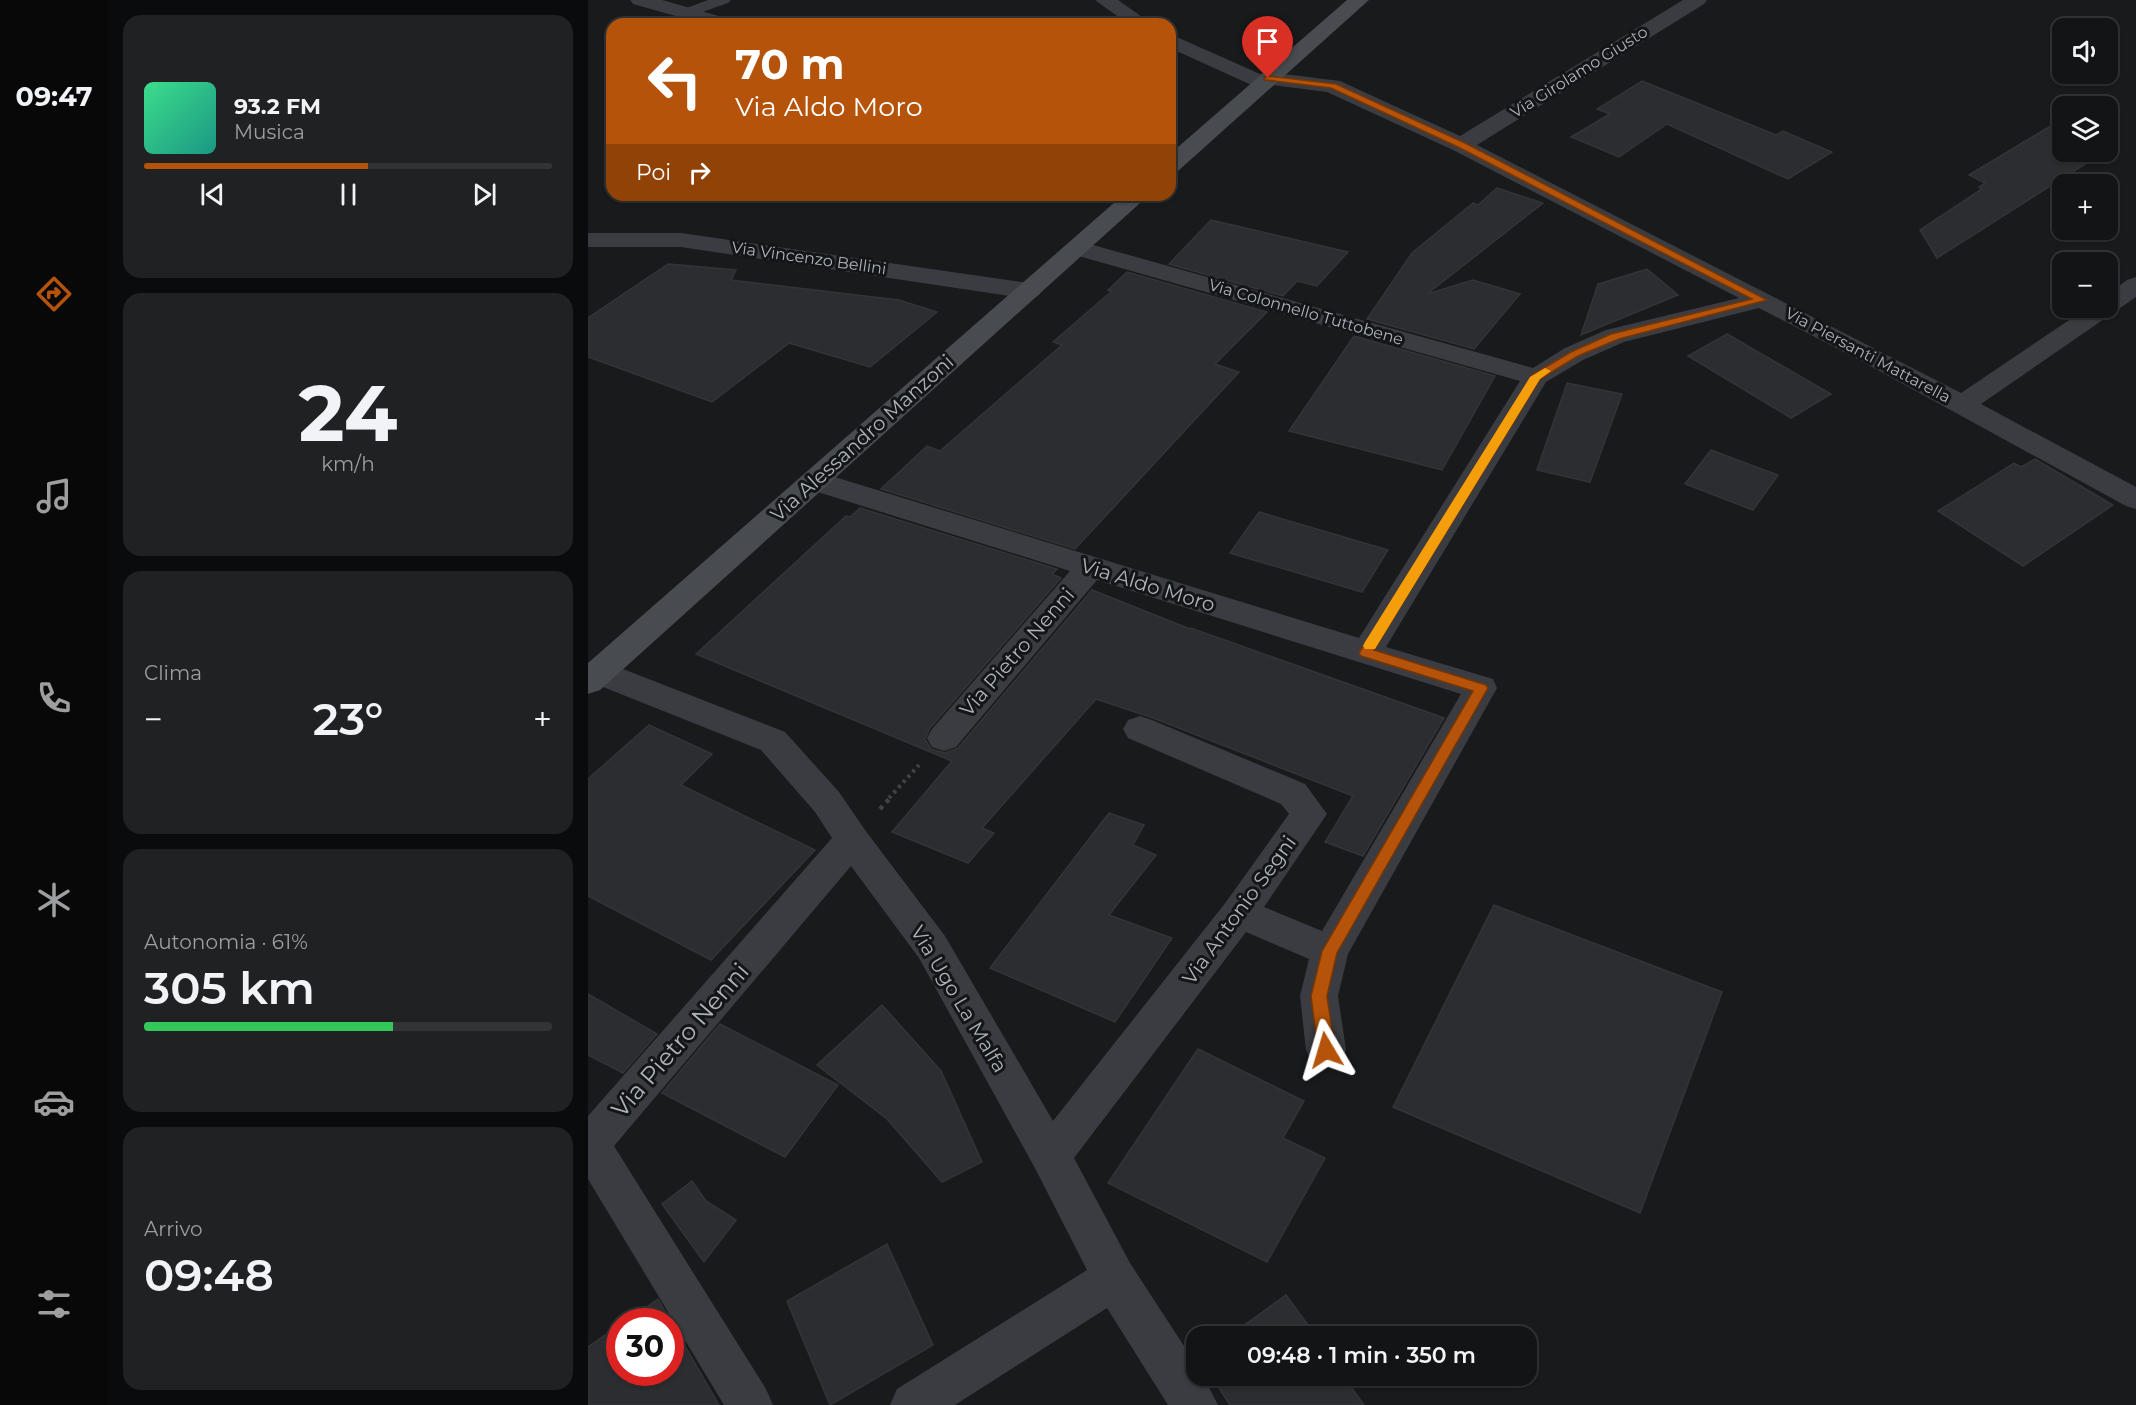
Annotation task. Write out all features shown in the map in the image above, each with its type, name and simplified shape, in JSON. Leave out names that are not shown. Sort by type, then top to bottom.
[{"type":"main road","points":[[1176,155],[1359,0]]},
{"type":"main road","name":"Via Alessandro Manzoni","points":[[593,677],[1130,201]]},
{"type":"street","points":[[640,0],[704,18]]},
{"type":"street","points":[[1105,0],[1133,18]]},
{"type":"street","name":"Via Girolamo Giusto","points":[[1461,145],[1697,0]]},
{"type":"street","name":"Via Piersanti Mattarella","points":[[1176,43],[1266,81],[1332,86],[1461,145],[1762,300],[2136,499]]},
{"type":"street","name":"Via Vincenzo Bellini","points":[[588,240],[681,240],[1029,291]]},
{"type":"street","name":"Via Colonnello Tuttobene","points":[[1077,248],[1536,377]]},
{"type":"street","points":[[2118,298],[2136,285]]},
{"type":"street","points":[[1366,653],[1536,377],[1574,354],[1615,336],[1762,300]]},
{"type":"street","points":[[1962,405],[2088,318]]},
{"type":"street","name":"Via Aldo Moro","points":[[814,481],[1481,688],[1330,951]]},
{"type":"street","name":"Via Pietro Nenni","points":[[944,738],[1091,567]]},
{"type":"street","name":"Via Ugo La Malfa","points":[[593,677],[773,741],[827,802],[852,840],[932,947],[1051,1156],[1114,1278],[1195,1405]]},
{"type":"street","name":"Via Antonio Segni","points":[[1051,1156],[1239,913],[1309,814],[1293,794],[1140,729]]},
{"type":"street","name":"Via Pietro Nenni","points":[[750,1405],[590,1144],[852,840]]},
{"type":"street","points":[[1239,913],[1330,951],[1319,996],[1326,1050]]},
{"type":"street","points":[[914,1405],[1114,1278]]},
{"type":"lane","points":[[686,13],[723,0]]},
{"type":"path","points":[[852,840],[944,738]]},
{"type":"building","points":[[1642,81],[1776,135],[1783,131],[1832,152],[1788,179],[1667,124],[1619,157],[1571,137],[1610,114],[1597,109]]},
{"type":"building","points":[[2052,125],[2052,162],[2088,162],[2069,174],[2052,174],[2052,185],[1937,258],[1920,230],[1982,189],[1979,187],[1985,183],[1969,175]]},
{"type":"building","points":[[1497,188],[1543,203],[1427,294],[1473,280],[1520,294],[1474,349],[1367,319],[1412,253],[1473,203],[1478,205]]},
{"type":"building","points":[[1211,220],[1348,252],[1317,286],[1297,281],[1283,296],[1169,264]]},
{"type":"building","points":[[668,264],[736,270],[731,280],[899,300],[937,312],[870,367],[789,343],[712,402],[588,357],[588,318]]},
{"type":"building","points":[[1647,269],[1678,295],[1581,335],[1598,284]]},
{"type":"building","points":[[1127,272],[1267,312],[1215,364],[1239,372],[1075,549],[881,489],[927,446],[940,451],[1062,345],[1053,342],[1112,291],[1108,290]]},
{"type":"building","points":[[1727,334],[1831,394],[1791,418],[1688,356]]},
{"type":"building","points":[[1354,336],[1495,376],[1442,470],[1289,431]]},
{"type":"building","points":[[1567,383],[1622,394],[1590,482],[1537,470]]},
{"type":"building","points":[[1711,450],[1778,475],[1753,510],[1685,484]]},
{"type":"building","points":[[2035,459],[2113,505],[2023,566],[1938,511],[2014,463],[2021,467]]},
{"type":"building","points":[[860,508],[1057,569],[1052,574],[1061,578],[930,728],[925,739],[931,749],[945,753],[958,748],[1092,590],[1190,629],[1444,718],[1363,856],[1325,842],[1353,796],[1153,718],[1096,699],[982,828],[994,833],[968,863],[892,832],[952,761],[696,654],[846,516],[850,517]]},
{"type":"building","points":[[1259,512],[1388,550],[1362,592],[1230,553]]},
{"type":"building","points":[[649,725],[712,754],[681,785],[815,850],[711,960],[588,896],[588,779]]},
{"type":"building","points":[[1109,813],[1144,825],[1133,845],[1156,855],[1109,915],[1172,938],[1115,1022],[990,968]]},
{"type":"building","points":[[1494,905],[1722,992],[1640,1213],[1393,1107]]},
{"type":"building","points":[[588,994],[657,1034],[623,1073],[588,1055]]},
{"type":"building","points":[[882,1005],[941,1071],[982,1162],[942,1182],[887,1119],[817,1065]]},
{"type":"building","points":[[720,1024],[838,1085],[785,1157],[662,1093]]},
{"type":"building","points":[[1198,1049],[1304,1101],[1283,1138],[1325,1158],[1267,1262],[1108,1183]]},
{"type":"building","points":[[692,1181],[706,1201],[736,1220],[704,1262],[662,1204]]},
{"type":"building","points":[[887,1244],[933,1345],[830,1405],[787,1301]]},
{"type":"building","points":[[1286,1295],[1309,1326],[1243,1326]]},
{"type":"building","points":[[658,1299],[663,1308],[645,1308]]},
{"type":"building","points":[[606,1335],[606,1386],[684,1386],[684,1344],[719,1405],[588,1405],[588,1347]]},
{"type":"building","points":[[1218,1386],[1350,1386],[1364,1405],[1230,1405]]},
{"type":"slow traffic","points":[[1370,646],[1536,377],[1545,371]]},
{"type":"route","points":[[1268,78],[1332,86],[1461,145],[1762,300],[1615,336],[1574,354],[1536,377],[1366,653],[1481,688],[1330,951],[1319,996],[1326,1050]]}]
